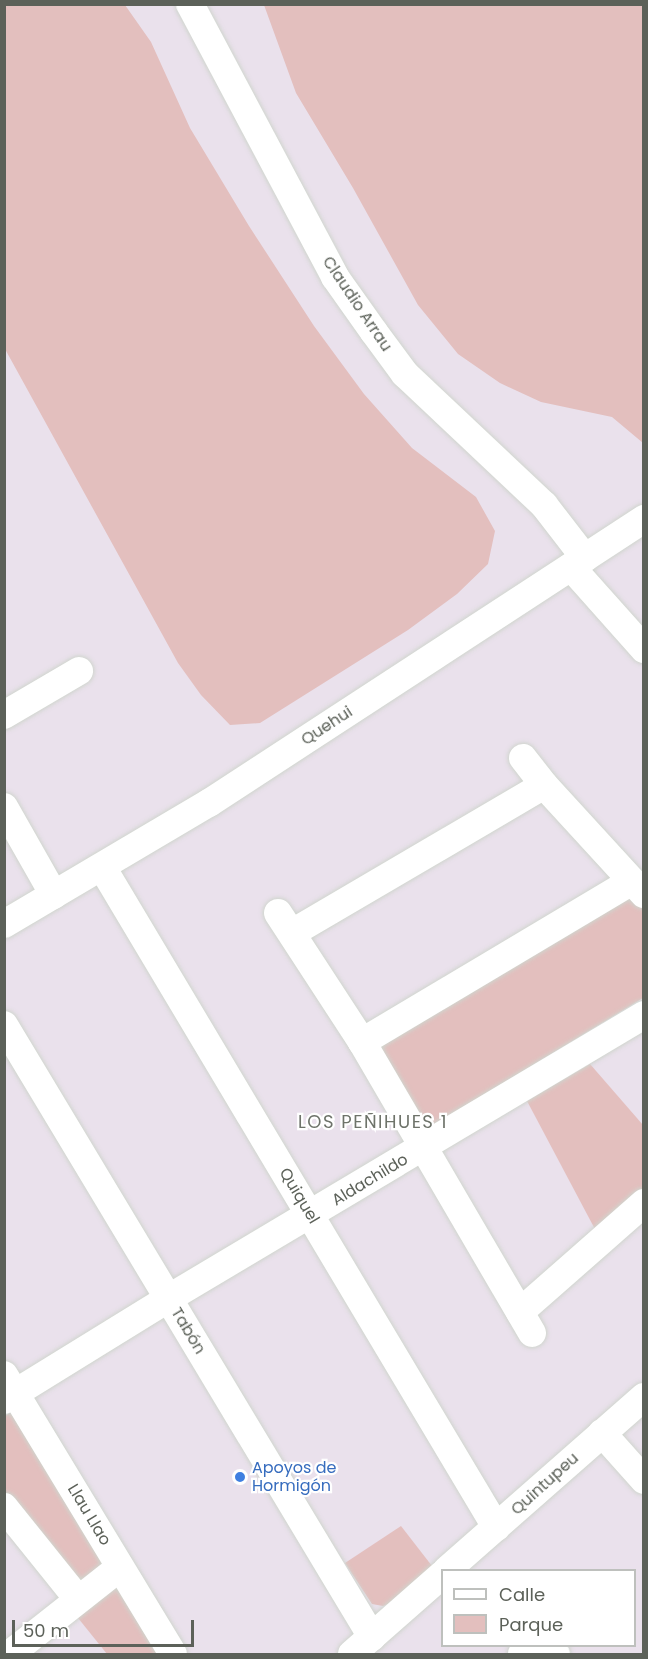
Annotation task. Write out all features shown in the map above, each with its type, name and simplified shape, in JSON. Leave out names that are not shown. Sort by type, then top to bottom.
[{"type":"street","name":"Claudio Arrau","points":[[190,4],[335,277],[405,374],[544,506],[578,562],[644,649]]},
{"type":"street","name":"Quehui","points":[[4,924],[209,803],[644,519]]},
{"type":"street","points":[[4,715],[79,671]]},
{"type":"street","points":[[362,1042],[638,888],[544,785],[524,758]]},
{"type":"street","points":[[544,785],[285,923],[362,1042],[526,1322],[644,1203]]},
{"type":"street","points":[[4,807],[54,894]]},
{"type":"street","name":"Quiquel","points":[[102,867],[496,1527]]},
{"type":"street","name":"Aldachildo","points":[[8,1389],[311,1215],[644,1016]]},
{"type":"street","name":"Tabón","points":[[4,1025],[169,1298],[362,1646]]},
{"type":"street","name":"Llau Llao","points":[[8,1389],[173,1654]]},
{"type":"street","name":"Quintupeu","points":[[466,1565],[496,1527],[644,1397]]},
{"type":"street","points":[[602,1433],[644,1480]]},
{"type":"street","points":[[4,1507],[78,1599]]},
{"type":"street","points":[[10,1654],[120,1567]]},
{"type":"street","points":[[362,1646],[441,1576]]},
{"type":"green space","points":[[4,5],[125,5],[151,42],[190,128],[249,226],[314,326],[364,394],[412,448],[476,497],[495,531],[488,564],[457,594],[408,630],[260,723],[230,725],[201,695],[178,663],[5,349]]},
{"type":"green space","points":[[264,5],[643,5],[643,443],[612,417],[541,402],[500,383],[458,354],[418,305],[353,188],[296,93]]},
{"type":"green space","points":[[622,898],[636,900],[643,909],[643,998],[429,1128],[422,1126],[378,1043]]},
{"type":"green space","points":[[590,1064],[643,1125],[643,1190],[597,1233],[527,1101]]},
{"type":"green space","points":[[12,1412],[112,1558],[85,1586],[5,1497],[5,1416]]},
{"type":"green space","points":[[401,1526],[432,1566],[390,1603],[383,1606],[372,1604],[345,1563]]},
{"type":"green space","points":[[116,1584],[166,1654],[107,1654],[74,1613]]},
{"type":"place","name":"Apoyos de Hormigón","points":[[240,1477]]},
{"type":"district","name":"LOS PEÑIHUES 1","points":[[373,1122]]}]
